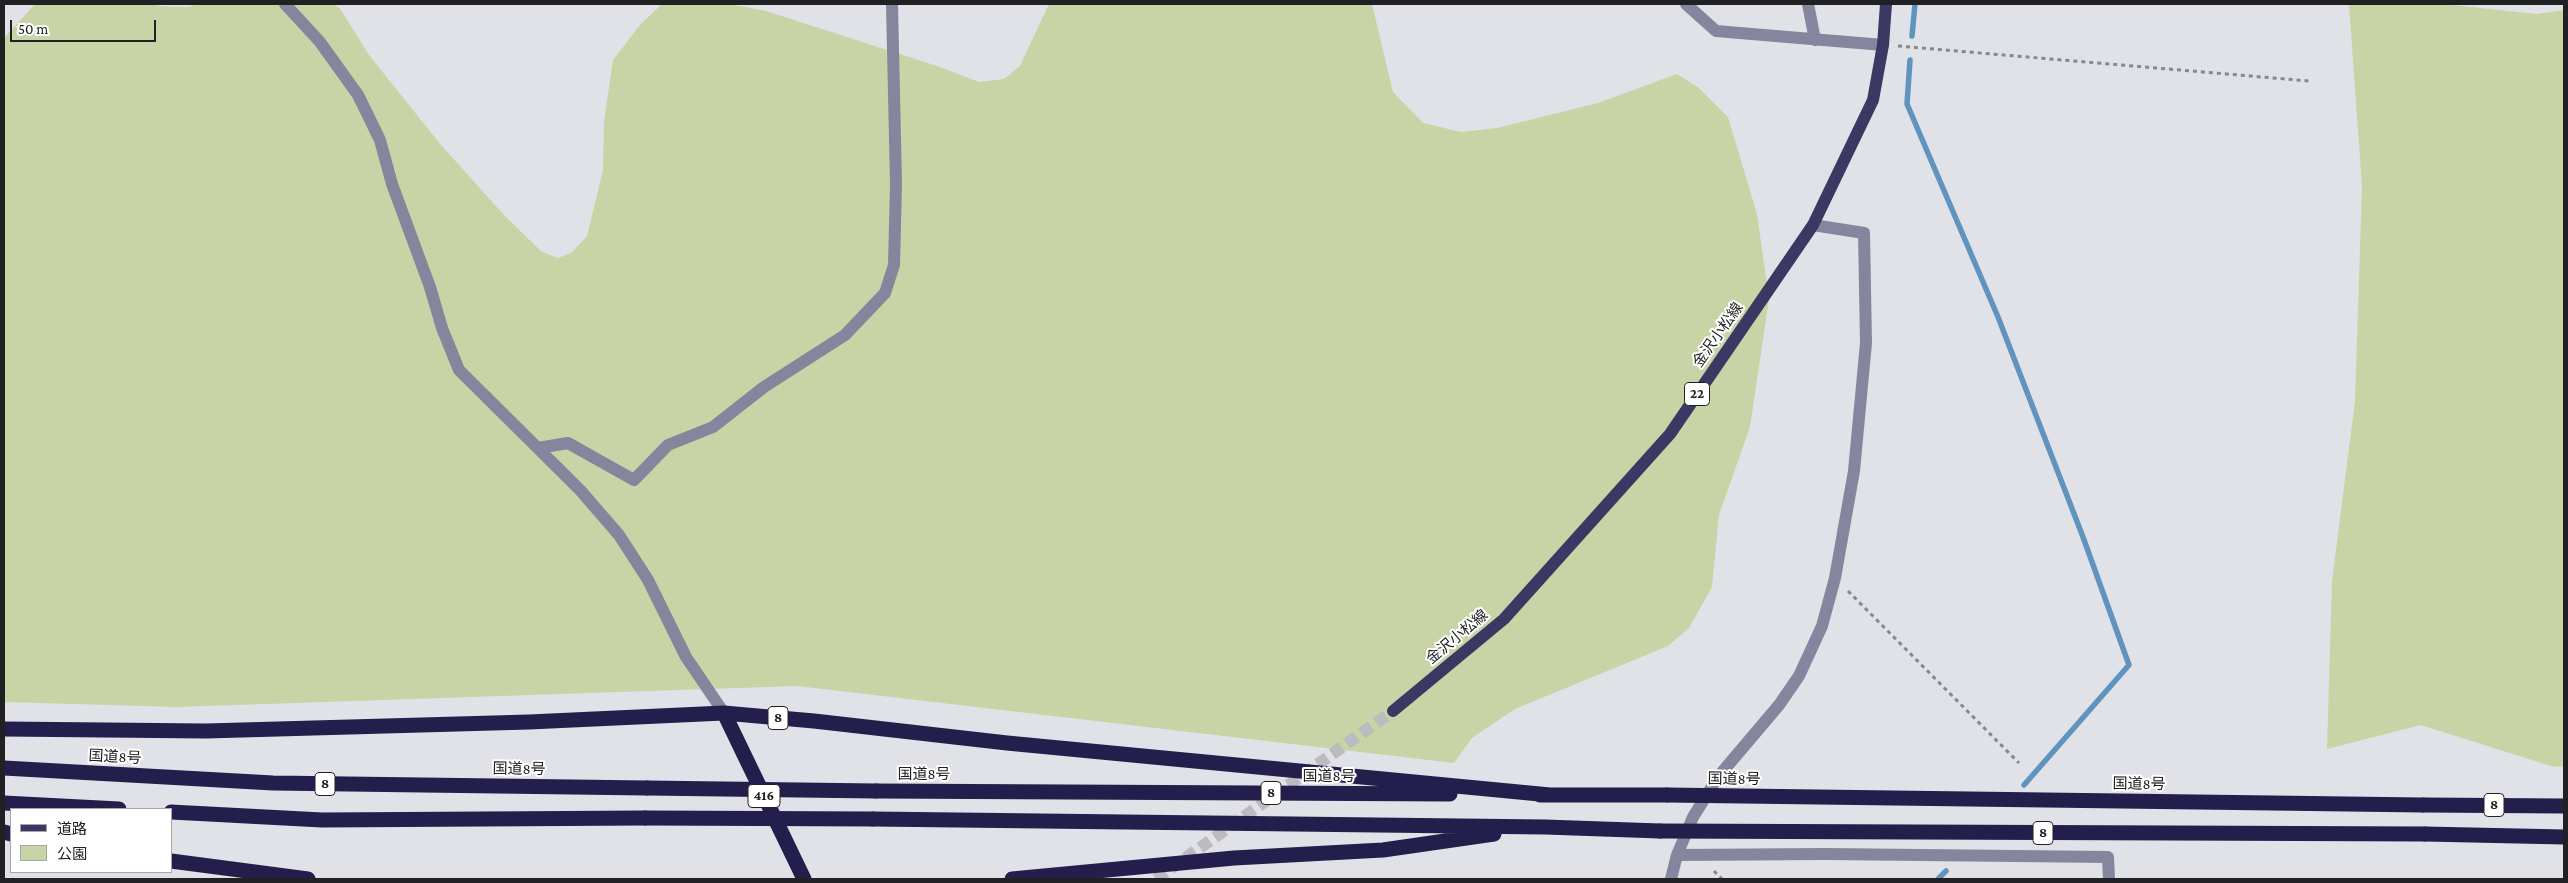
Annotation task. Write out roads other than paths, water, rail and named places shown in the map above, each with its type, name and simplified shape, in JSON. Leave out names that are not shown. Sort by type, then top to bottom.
[{"type":"highway","name":"8","points":[[4,729],[206,731],[529,722],[724,713],[814,721],[1007,743],[1550,795]]},
{"type":"highway","name":"416","points":[[724,713],[804,879]]},
{"type":"highway","name":"国道8号","points":[[4,768],[273,783],[876,792],[1667,795],[2564,806]]},
{"type":"highway","points":[[4,804],[95,808]]},
{"type":"highway","name":"8","points":[[172,812],[322,820],[873,819],[1545,827],[1660,831],[2425,834],[2564,837]]},
{"type":"highway","name":"8","points":[[1012,879],[1234,858],[1383,850],[1545,827]]},
{"type":"highway","points":[[172,861],[308,879]]},
{"type":"main road","name":"金沢小松線","points":[[1393,710],[1504,618],[1670,434],[1813,225],[1873,100],[1883,45],[1886,4]]},
{"type":"street","points":[[285,4],[320,42],[358,95],[380,140],[392,184],[430,287],[442,328],[459,370],[580,490],[619,535],[648,580],[686,657],[724,713]]},
{"type":"street","points":[[538,448],[568,443],[634,480],[668,445],[713,427],[764,387],[844,335],[885,293],[894,265],[896,184],[892,4]]},
{"type":"street","points":[[1686,4],[1716,31],[1883,45]]},
{"type":"street","points":[[1808,4],[1814,40]]},
{"type":"street","points":[[1672,879],[1677,855],[1693,817],[1718,777],[1779,705],[1799,676],[1822,626],[1835,578],[1854,471],[1866,343],[1864,233],[1813,225]]},
{"type":"street","points":[[1677,855],[1826,854],[2108,857],[2109,879]]},
{"type":"waterway","points":[[1912,36],[1915,4]]},
{"type":"waterway","points":[[1910,60],[1907,104],[1998,317],[2083,537],[2129,665],[2024,785]]},
{"type":"waterway","points":[[1938,879],[1946,871]]},
{"type":"tunnel","points":[[1156,879],[1393,711]]}]
